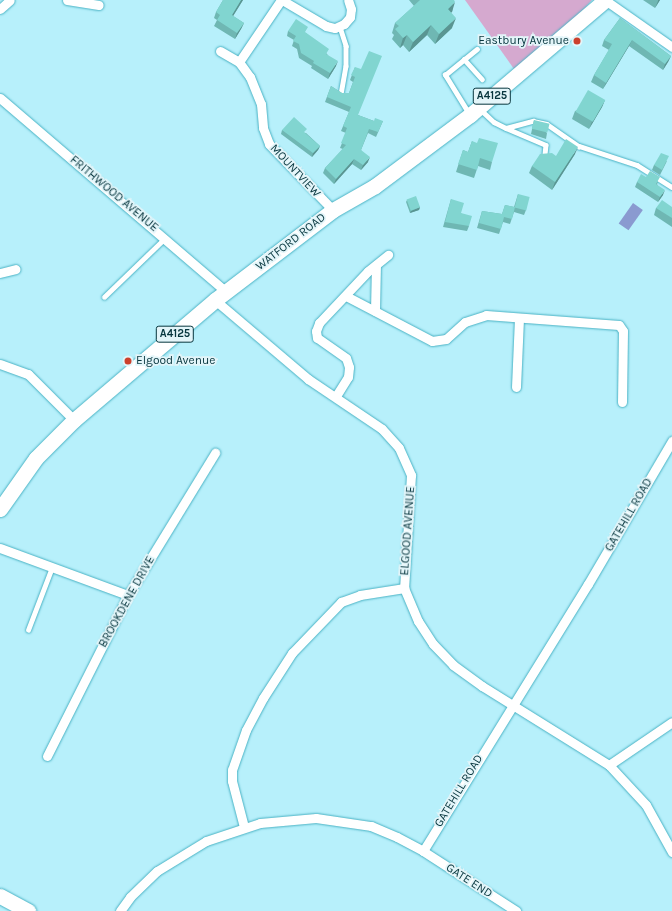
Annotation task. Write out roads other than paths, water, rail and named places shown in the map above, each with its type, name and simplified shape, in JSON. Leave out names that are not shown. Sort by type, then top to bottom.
[{"type":"main road","name":"WATFORD ROAD","points":[[2,501],[36,458],[74,420],[221,296],[333,210],[375,186],[474,112],[605,0]]},
{"type":"main road","points":[[0,896],[28,911]]},
{"type":"street","points":[[0,9],[10,0]]},
{"type":"street","points":[[67,0],[99,5]]},
{"type":"street","points":[[239,62],[281,0],[326,26],[340,27],[348,21],[351,14],[348,0]]},
{"type":"street","points":[[605,0],[672,47]]},
{"type":"street","name":"MOUNTVIEW","points":[[220,51],[239,62],[250,77],[261,104],[263,128],[269,144],[333,210]]},
{"type":"street","name":"FRITHWOOD AVENUE","points":[[0,98],[165,238],[221,296]]},
{"type":"street","points":[[336,396],[348,377],[348,362],[346,358],[317,338],[316,331],[319,323],[376,265],[388,255]]},
{"type":"street","points":[[376,265],[376,311]]},
{"type":"street","points":[[0,273],[16,269]]},
{"type":"street","name":"ELGOOD AVENUE","points":[[221,296],[308,379],[336,396],[382,429],[407,460],[411,474],[411,500],[405,542],[404,588],[418,621],[433,644],[453,665],[609,765],[646,805],[672,852]]},
{"type":"street","points":[[346,296],[432,340],[446,339],[464,322],[486,315],[619,325],[623,331],[622,402]]},
{"type":"street","points":[[516,387],[519,318]]},
{"type":"street","points":[[0,364],[28,374],[74,420]]},
{"type":"street","name":"GATEHILL ROAD","points":[[423,851],[513,703],[588,584],[672,441]]},
{"type":"street","name":"BROOKDENE DRIVE","points":[[47,756],[128,595],[214,453]]},
{"type":"street","points":[[0,548],[128,595]]},
{"type":"street","points":[[244,827],[232,781],[232,770],[246,730],[263,698],[292,653],[341,602],[360,595],[404,588]]},
{"type":"street","points":[[609,765],[672,722]]},
{"type":"street","points":[[120,911],[143,883],[173,860],[206,841],[244,827],[297,818],[334,819],[371,826],[423,851]]},
{"type":"street","name":"GATE END","points":[[423,851],[516,911]]},
{"type":"lane","points":[[340,27],[346,46],[346,66],[341,94]]},
{"type":"lane","points":[[477,49],[445,75],[474,112],[489,118],[506,128],[546,145],[545,155]]},
{"type":"lane","points":[[464,59],[482,79]]},
{"type":"lane","points":[[506,128],[532,121],[547,124],[579,146],[637,165],[672,187]]},
{"type":"lane","points":[[104,297],[165,238]]},
{"type":"lane","points":[[28,630],[52,567]]},
{"type":"water","points":[[633,203],[643,210],[628,230],[619,223]]},
{"type":"place","name":"Eastbury Avenue","points":[[577,41]]},
{"type":"place","name":"Elgood Avenue","points":[[128,361]]}]
